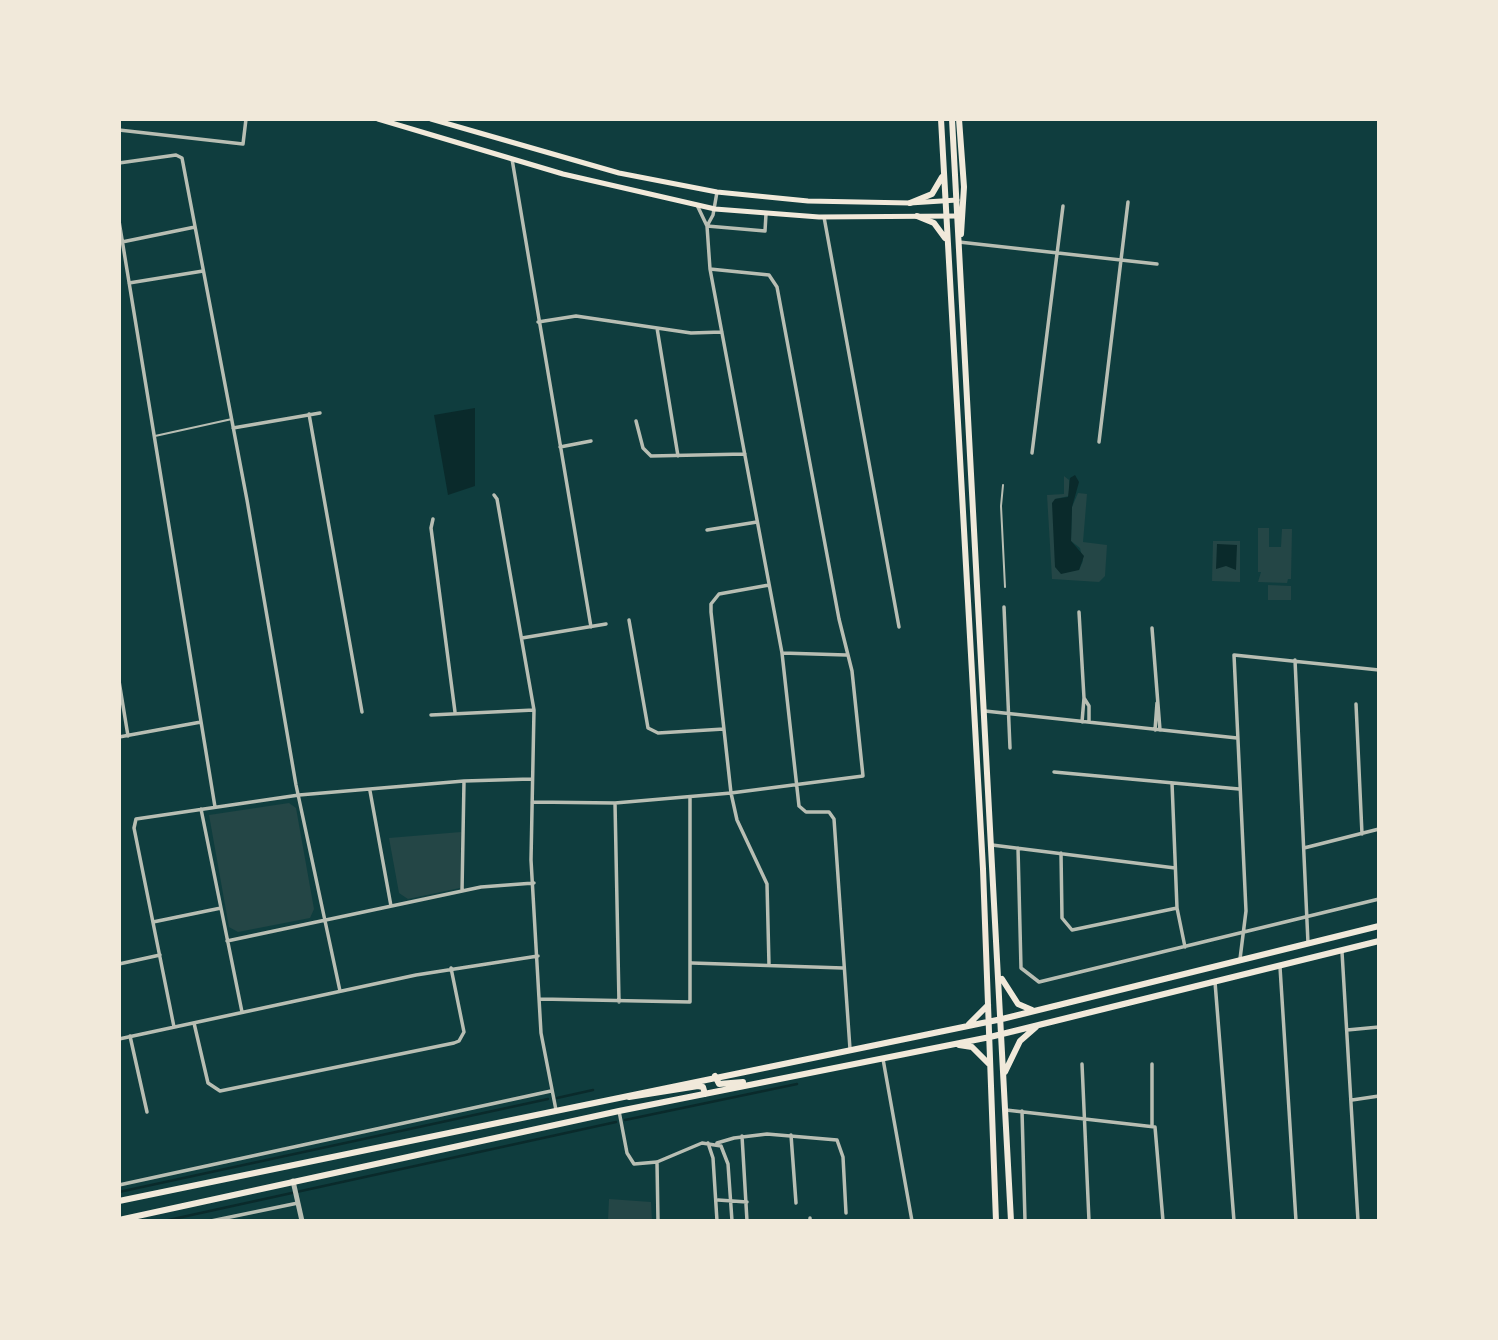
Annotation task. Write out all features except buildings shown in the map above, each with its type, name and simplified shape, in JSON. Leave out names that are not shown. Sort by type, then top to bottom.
[{"type":"main road","points":[[378,119],[512,159],[715,209],[766,215],[824,217],[958,216]]},
{"type":"main road","points":[[431,119],[619,173],[717,192],[789,200],[911,203],[957,200]]},
{"type":"main road","points":[[941,119],[981,826],[996,1221]]},
{"type":"main road","points":[[952,119],[1011,1221]]},
{"type":"main road","points":[[959,119],[965,214],[960,242]]},
{"type":"main road","points":[[911,203],[932,194],[943,173]]},
{"type":"main road","points":[[917,216],[940,229],[947,246]]},
{"type":"main road","points":[[981,826],[991,826]]},
{"type":"main road","points":[[119,1201],[715,1076],[1002,1019],[1379,926]]},
{"type":"main road","points":[[119,1220],[294,1185],[619,1111],[990,1037],[1379,942]]},
{"type":"main road","points":[[999,975],[1018,1004],[1027,1010],[1037,1010]]},
{"type":"main road","points":[[958,1028],[976,1018],[989,1003]]},
{"type":"main road","points":[[1004,1074],[1020,1041],[1037,1025]]},
{"type":"main road","points":[[948,1045],[972,1047],[982,1054],[989,1064],[991,1076]]},
{"type":"main road","points":[[715,1076],[719,1084],[766,1081]]},
{"type":"main road","points":[[616,1098],[643,1097],[698,1086],[703,1087],[705,1094]]},
{"type":"street","points":[[119,130],[243,144],[246,119]]},
{"type":"street","points":[[119,163],[180,155],[232,419],[299,795],[340,991]]},
{"type":"street","points":[[512,159],[592,627]]},
{"type":"street","points":[[707,226],[715,209],[717,192]]},
{"type":"street","points":[[1099,442],[1128,202]]},
{"type":"street","points":[[697,205],[707,226],[710,269],[782,653],[801,810],[826,812],[833,817],[850,1049]]},
{"type":"street","points":[[1032,453],[1063,206]]},
{"type":"street","points":[[707,226],[765,231],[766,215]]},
{"type":"street","points":[[824,217],[899,626]]},
{"type":"street","points":[[119,221],[215,807]]},
{"type":"street","points":[[122,242],[195,227]]},
{"type":"street","points":[[960,242],[1157,264]]},
{"type":"street","points":[[532,802],[615,803],[731,793],[863,776],[852,671],[846,655],[777,287],[769,275],[710,269]]},
{"type":"street","points":[[129,283],[204,271]]},
{"type":"street","points":[[538,322],[573,316],[691,332],[722,332]]},
{"type":"street","points":[[657,327],[678,456]]},
{"type":"street","points":[[233,428],[320,413]]},
{"type":"street","points":[[309,414],[362,712]]},
{"type":"street","points":[[636,421],[646,453],[651,456],[745,454]]},
{"type":"street","points":[[560,447],[592,442]]},
{"type":"street","points":[[494,495],[498,499],[534,710],[536,744],[532,802],[541,1033],[555,1110]]},
{"type":"street","points":[[433,519],[431,528],[456,712]]},
{"type":"street","points":[[707,530],[757,522]]},
{"type":"street","points":[[769,585],[719,594],[711,604],[731,793],[737,820],[767,884],[769,965]]},
{"type":"street","points":[[1004,607],[1010,748]]},
{"type":"street","points":[[1079,612],[1084,698],[1082,722]]},
{"type":"street","points":[[629,620],[648,728],[658,733],[724,729]]},
{"type":"street","points":[[522,638],[606,624]]},
{"type":"street","points":[[1152,628],[1157,730]]},
{"type":"street","points":[[782,653],[846,655]]},
{"type":"street","points":[[1240,961],[1246,911],[1234,655],[1379,670]]},
{"type":"street","points":[[1295,660],[1308,943]]},
{"type":"street","points":[[119,681],[128,736]]},
{"type":"street","points":[[1084,698],[1089,706],[1089,722]]},
{"type":"street","points":[[1356,704],[1362,834]]},
{"type":"street","points":[[430,715],[534,710]]},
{"type":"street","points":[[984,711],[1237,738]]},
{"type":"street","points":[[119,737],[201,722]]},
{"type":"street","points":[[1054,772],[1239,789]]},
{"type":"street","points":[[174,1027],[134,821],[139,817],[299,795],[464,781],[532,779]]},
{"type":"street","points":[[462,891],[464,781]]},
{"type":"street","points":[[1172,783],[1177,908],[1185,947]]},
{"type":"street","points":[[369,791],[391,906]]},
{"type":"street","points":[[540,999],[690,1002],[690,797]]},
{"type":"street","points":[[615,803],[619,1002]]},
{"type":"street","points":[[201,810],[242,1012]]},
{"type":"street","points":[[1304,848],[1379,830]]},
{"type":"street","points":[[992,845],[1175,868]]},
{"type":"street","points":[[1018,848],[1021,968],[1042,983],[1379,899]]},
{"type":"street","points":[[1061,853],[1062,918],[1072,930],[1177,908]]},
{"type":"street","points":[[228,941],[462,891],[534,883]]},
{"type":"street","points":[[153,922],[221,908]]},
{"type":"street","points":[[1342,952],[1358,1221]]},
{"type":"street","points":[[119,964],[160,955]]},
{"type":"street","points":[[119,1039],[451,968],[538,957]]},
{"type":"street","points":[[692,962],[843,968]]},
{"type":"street","points":[[1280,967],[1296,1221]]},
{"type":"street","points":[[194,1023],[208,1083],[220,1091],[454,1043],[459,1041],[464,1032],[451,968]]},
{"type":"street","points":[[1215,982],[1234,1221]]},
{"type":"street","points":[[1347,1030],[1379,1027]]},
{"type":"street","points":[[130,1036],[147,1112]]},
{"type":"street","points":[[883,1057],[912,1221]]},
{"type":"street","points":[[1082,1064],[1082,1117],[1089,1221]]},
{"type":"street","points":[[1152,1064],[1152,1125],[1158,1135],[1163,1221]]},
{"type":"street","points":[[119,1185],[552,1091]]},
{"type":"street","points":[[1352,1100],[1379,1096]]},
{"type":"street","points":[[1006,1110],[1152,1125]]},
{"type":"street","points":[[619,1111],[628,1158],[634,1164],[657,1162],[687,1148],[742,1136],[832,1138],[839,1142],[846,1213]]},
{"type":"street","points":[[1022,1111],[1025,1221]]},
{"type":"street","points":[[791,1135],[796,1203]]},
{"type":"street","points":[[742,1136],[747,1221]]},
{"type":"street","points":[[708,1143],[717,1200],[717,1221]]},
{"type":"street","points":[[717,1143],[726,1156],[732,1221]]},
{"type":"street","points":[[657,1162],[658,1221]]},
{"type":"street","points":[[294,1185],[302,1221]]},
{"type":"street","points":[[717,1200],[747,1202]]},
{"type":"street","points":[[212,1221],[297,1201]]},
{"type":"lane","points":[[154,436],[232,419]]},
{"type":"lane","points":[[1003,485],[1005,587]]},
{"type":"shaded area","points":[[475,408],[475,486],[448,495],[434,415]]},
{"type":"shaded area","points":[[1075,475],[1079,482],[1072,507],[1071,541],[1084,556],[1079,570],[1061,574],[1055,567],[1052,503],[1055,499],[1068,497],[1070,478]]},
{"type":"shaded area","points":[[1064,476],[1069,480],[1069,496],[1055,499],[1079,570],[1083,561],[1080,548],[1071,541],[1072,507],[1078,493],[1087,494],[1083,542],[1107,545],[1105,576],[1099,582],[1052,579],[1047,495],[1064,494]]},
{"type":"shaded area","points":[[1258,528],[1269,528],[1269,547],[1281,547],[1282,529],[1292,529],[1291,579],[1288,579],[1287,583],[1258,582],[1261,572],[1258,572]]},
{"type":"shaded area","points":[[1213,541],[1240,541],[1240,582],[1212,581]]},
{"type":"shaded area","points":[[1217,544],[1237,545],[1236,570],[1226,566],[1216,569]]},
{"type":"shaded area","points":[[1268,585],[1291,586],[1291,600],[1268,600]]},
{"type":"shaded area","points":[[289,803],[296,808],[314,909],[310,918],[238,932],[229,927],[209,815]]},
{"type":"shaded area","points":[[461,832],[460,888],[408,899],[399,893],[389,838]]},
{"type":"shaded area","points":[[609,1199],[651,1202],[652,1221],[608,1221]]},
{"type":"waterway","points":[[625,1120],[797,1084]]},
{"type":"waterway","points":[[557,1098],[593,1090]]},
{"type":"waterway","points":[[119,1192],[548,1099]]},
{"type":"waterway","points":[[164,1221],[616,1122]]}]
